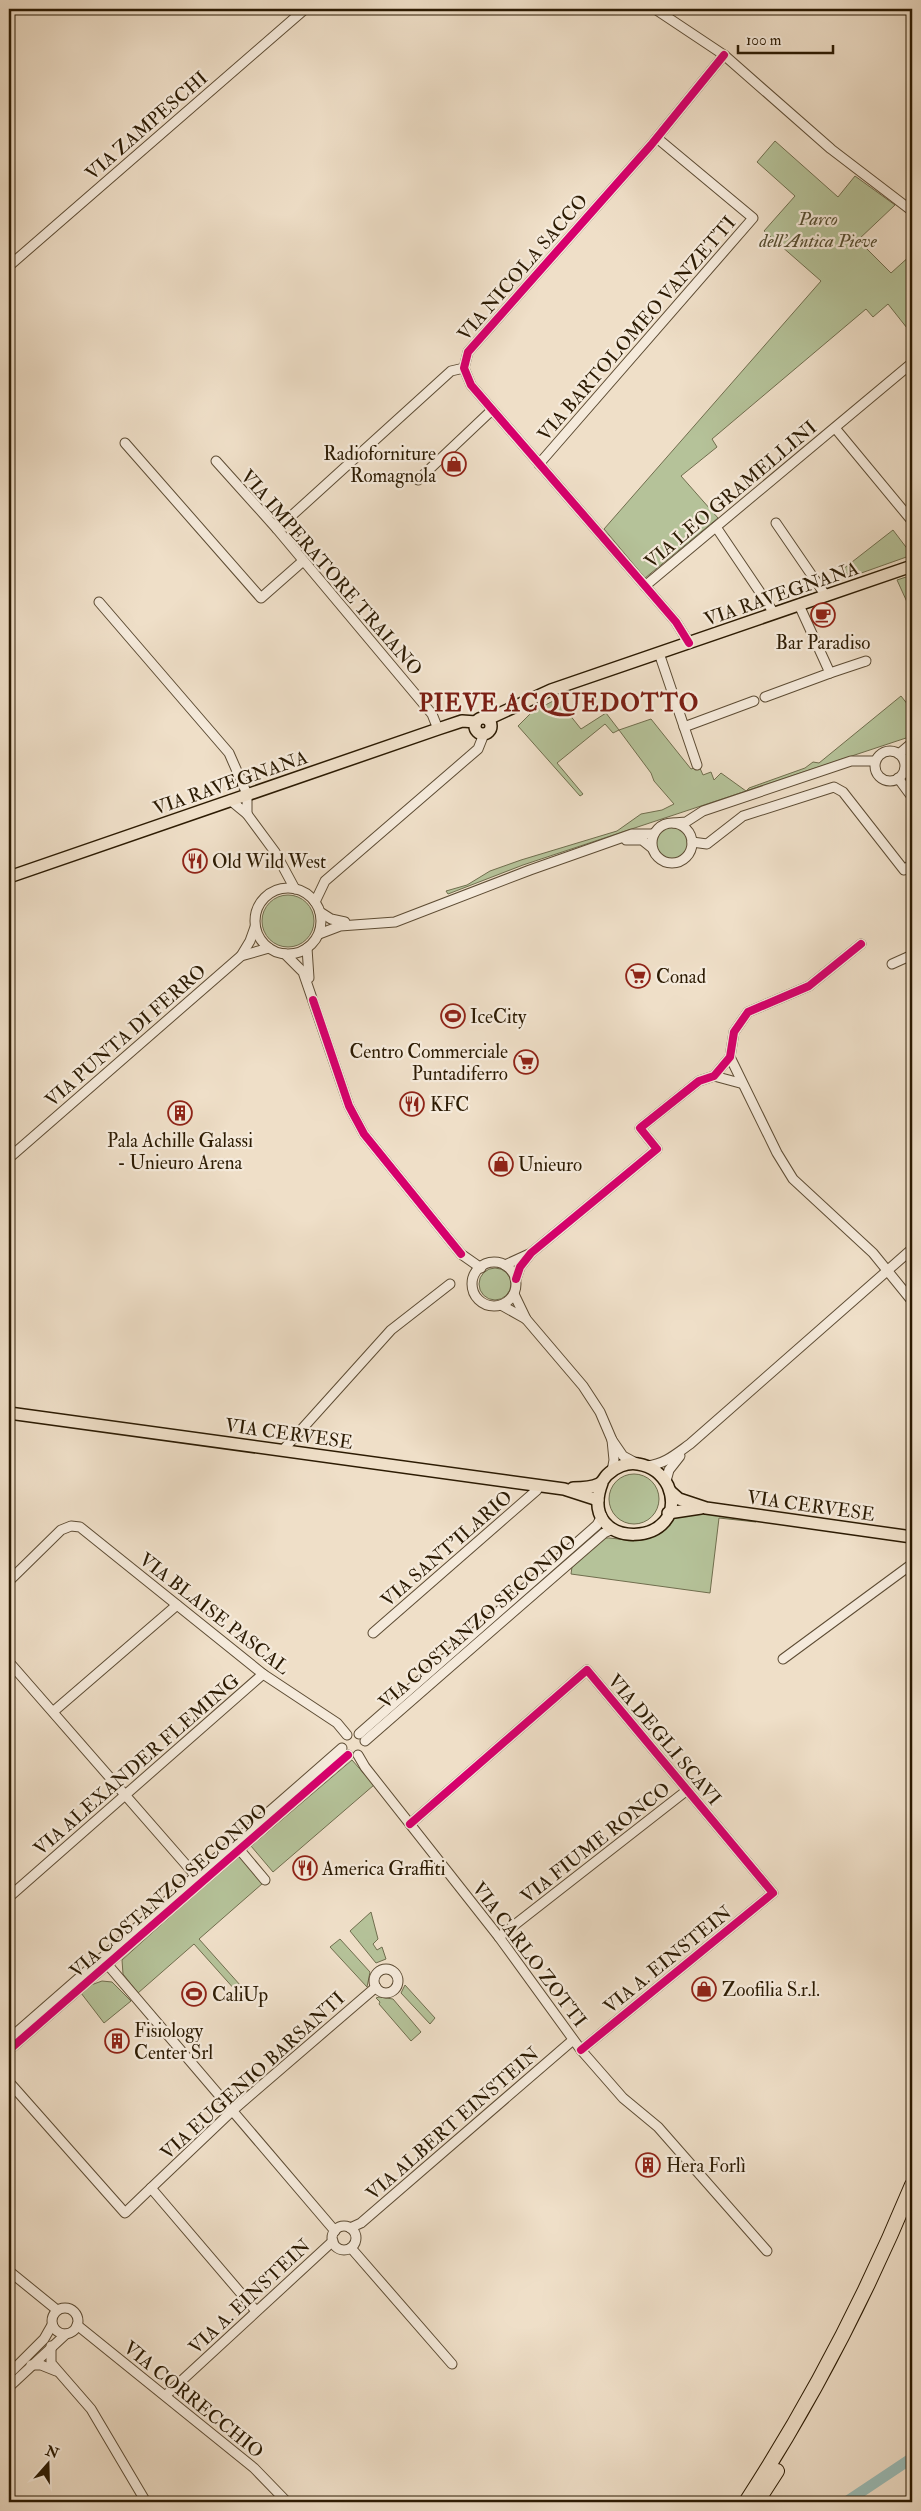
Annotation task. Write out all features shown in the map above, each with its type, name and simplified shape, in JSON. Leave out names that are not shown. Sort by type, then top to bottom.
[{"type":"highway","points":[[746,2502],[777,2454],[821,2378],[886,2248],[912,2185]]},
{"type":"highway","points":[[757,2502],[827,2386],[889,2260],[912,2206]]},
{"type":"main road","name":"VIA RAVEGNANA","points":[[9,877],[462,721],[489,732],[490,722],[551,690],[912,566]]},
{"type":"main road","name":"VIA CERVESE","points":[[9,1413],[538,1486],[564,1489],[590,1487],[602,1483]]},
{"type":"main road","points":[[642,1464],[628,1464],[612,1471],[602,1483],[598,1500],[602,1516],[613,1529],[628,1535],[644,1535],[659,1526],[668,1513],[668,1486]]},
{"type":"main road","name":"VIA CERVESE","points":[[642,1464],[658,1472],[679,1499],[706,1508],[912,1537]]},
{"type":"main road","name":"VIA CERVESE","points":[[564,1489],[598,1500]]},
{"type":"main road","name":"VIA CERVESE","points":[[668,1513],[706,1508]]},
{"type":"street","name":"VIA ZAMPESCHI","points":[[9,266],[305,9]]},
{"type":"street","points":[[655,9],[724,55],[831,149],[912,210]]},
{"type":"street","name":"VIA NICOLA SACCO","points":[[689,643],[676,622],[471,385],[464,368],[468,352],[657,138],[724,55]]},
{"type":"street","name":"VIA BARTOLOMEO VANZETTI","points":[[539,464],[753,218],[657,138]]},
{"type":"street","name":"VIA LEO GRAMELLINI","points":[[645,586],[912,363]]},
{"type":"street","points":[[277,529],[451,371],[464,368]]},
{"type":"street","points":[[418,480],[492,410]]},
{"type":"street","name":"VIA LEO GRAMELLINI","points":[[835,428],[912,521]]},
{"type":"street","points":[[125,443],[261,598],[303,561]]},
{"type":"street","name":"VIA IMPERATORE TRAIANO","points":[[216,461],[277,529],[432,714],[438,729]]},
{"type":"street","points":[[776,523],[826,596]]},
{"type":"street","points":[[716,527],[774,613]]},
{"type":"street","points":[[99,602],[229,753],[247,794],[247,814]]},
{"type":"street","points":[[799,605],[830,673]]},
{"type":"street","points":[[659,653],[697,765]]},
{"type":"street","points":[[764,697],[866,661]]},
{"type":"street","points":[[684,727],[754,701]]},
{"type":"street","points":[[241,956],[250,941],[260,904],[267,896],[276,890],[298,890],[325,881],[478,749],[478,729]]},
{"type":"street","points":[[899,754],[912,743]]},
{"type":"street","points":[[891,751],[899,754],[905,766],[898,778],[890,781],[881,778],[875,770],[875,761],[883,752],[891,751]]},
{"type":"street","points":[[652,848],[654,834],[660,827],[686,822],[704,811],[851,762],[875,761]]},
{"type":"street","points":[[898,778],[912,797]]},
{"type":"street","points":[[674,824],[684,828],[691,839],[707,844],[743,816],[836,787],[843,792],[904,870],[912,864]]},
{"type":"street","points":[[230,800],[247,814],[275,852],[283,869],[298,890],[315,902],[320,912],[321,924],[319,934]]},
{"type":"street","points":[[559,860],[631,839],[642,840],[652,848],[658,858],[673,863],[681,861],[687,856],[695,822],[716,808]]},
{"type":"street","points":[[255,925],[258,936],[269,948],[286,954],[297,953],[307,948],[319,934],[331,927],[383,924],[406,919],[632,834],[654,834]]},
{"type":"street","points":[[276,890],[283,869]]},
{"type":"street","points":[[315,902],[325,881]]},
{"type":"street","points":[[320,912],[337,921],[368,924]]},
{"type":"street","points":[[861,944],[809,986],[748,1012],[734,1032],[730,1057],[740,1083],[793,1179],[873,1253],[912,1301]]},
{"type":"street","name":"VIA PUNTA DI FERRO","points":[[9,1158],[241,956],[269,948]]},
{"type":"street","points":[[307,948],[307,966],[313,1000]]},
{"type":"street","points":[[286,954],[302,972],[349,1106],[364,1134],[478,1271]]},
{"type":"street","points":[[892,964],[912,955]]},
{"type":"street","points":[[730,1057],[714,1076],[699,1081],[640,1128],[657,1149],[531,1253],[520,1268],[516,1279],[514,1294],[526,1319],[583,1386],[600,1412],[612,1440],[623,1456],[642,1464],[658,1464],[669,1459],[690,1444],[912,1249]]},
{"type":"street","points":[[714,1076],[740,1083]]},
{"type":"street","points":[[505,1265],[531,1253]]},
{"type":"street","points":[[516,1279],[512,1271],[505,1265],[492,1263],[478,1271],[473,1290],[478,1299],[486,1305],[501,1305],[526,1319]]},
{"type":"street","points":[[283,1450],[391,1330],[450,1284]]},
{"type":"street","points":[[501,1305],[514,1294]]},
{"type":"street","points":[[612,1440],[614,1460],[612,1471]]},
{"type":"street","points":[[668,1486],[669,1470],[690,1444]]},
{"type":"street","name":"VIA SANT'ILARIO","points":[[373,1633],[537,1490],[538,1486]]},
{"type":"street","name":"VIA COSTANZO SECONDO","points":[[362,1738],[597,1525],[602,1516]]},
{"type":"street","name":"VIA BLAISE PASCAL","points":[[9,1582],[61,1530],[71,1526],[80,1527],[263,1674],[337,1723],[347,1735]]},
{"type":"street","name":"VIA COSTANZO SECONDO","points":[[362,1738],[604,1533],[613,1529]]},
{"type":"street","points":[[783,1659],[912,1564]]},
{"type":"street","points":[[54,1711],[177,1605]]},
{"type":"street","points":[[9,1662],[54,1711],[195,1875]]},
{"type":"street","name":"VIA DEGLI SCAVI","points":[[410,1824],[587,1670],[773,1893]]},
{"type":"street","name":"VIA ALEXANDER FLEMING","points":[[9,1898],[263,1674]]},
{"type":"street","points":[[347,1735],[362,1738],[363,1751],[358,1755],[345,1751],[342,1740],[347,1735]]},
{"type":"street","name":"VIA COSTANZO SECONDO","points":[[9,2050],[239,1849],[345,1751]]},
{"type":"street","name":"VIA COSTANZO SECONDO","points":[[9,2039],[195,1875],[345,1751]]},
{"type":"street","name":"VIA CARLO ZOTTI","points":[[358,1755],[364,1767],[499,1937],[581,2050],[623,2098],[658,2127],[767,2250]]},
{"type":"street","name":"VIA FIUME RONCO","points":[[499,1937],[686,1791]]},
{"type":"street","points":[[239,1849],[265,1880]]},
{"type":"street","name":"VIA A. EINSTEIN","points":[[581,2050],[773,1893]]},
{"type":"street","points":[[108,1965],[335,2231]]},
{"type":"street","name":"VIA EUGENIO BARSANTI","points":[[9,2082],[125,2213],[232,2111],[376,1987]]},
{"type":"street","name":"VIA ALBERT EINSTEIN","points":[[350,2228],[361,2223],[573,2040]]},
{"type":"street","points":[[151,2188],[256,2311]]},
{"type":"street","points":[[341,2226],[350,2228],[356,2237],[351,2248],[343,2250],[337,2247],[333,2240],[335,2231],[341,2226]]},
{"type":"street","name":"VIA A. EINSTEIN","points":[[166,2396],[333,2240]]},
{"type":"street","points":[[351,2248],[452,2364]]},
{"type":"street","name":"VIA CORRECCHIO","points":[[9,2271],[57,2310],[71,2309],[77,2316],[77,2325],[254,2468],[287,2502]]},
{"type":"street","points":[[9,2374],[44,2339],[52,2325],[52,2317],[57,2310]]},
{"type":"street","points":[[52,2325],[58,2332],[66,2334]]},
{"type":"street","points":[[9,2387],[51,2346],[73,2331],[77,2325]]},
{"type":"street","points":[[51,2346],[51,2363],[74,2387],[91,2409],[146,2502]]},
{"type":"street","points":[[31,2365],[41,2365],[57,2371]]},
{"type":"green space","name":"Parco dell'Antica Pieve","points":[[775,141],[838,197],[855,176],[895,205],[858,240],[891,273],[912,254],[912,324],[907,328],[888,304],[873,317],[866,309],[712,439],[717,447],[681,476],[718,518],[645,578],[604,529],[821,281],[764,231],[795,196],[757,162]]},
{"type":"green space","points":[[893,530],[912,555],[850,577],[843,569]]},
{"type":"green space","points":[[912,575],[912,598],[907,602],[897,580]]},
{"type":"green space","points":[[901,696],[912,710],[912,736],[523,865],[448,894],[446,891],[467,885],[490,871],[617,831],[641,814],[662,810],[674,804],[654,781],[651,773],[619,730],[651,719],[691,769],[699,766],[703,775],[711,772],[714,780],[721,773],[746,791],[749,788],[805,768],[813,762],[819,763]]},
{"type":"green space","points":[[557,699],[581,729],[606,713],[619,730],[613,733],[605,724],[557,763],[583,794],[580,796],[518,726],[532,712]]},
{"type":"green space","points":[[672,827],[683,832],[688,843],[683,854],[672,859],[661,854],[656,843],[661,832]]},
{"type":"green space","points":[[283,895],[293,895],[302,899],[310,907],[314,921],[310,935],[302,943],[293,947],[283,947],[274,943],[266,935],[262,926],[262,916],[266,907],[274,899]]},
{"type":"green space","points":[[495,1268],[507,1272],[511,1284],[507,1296],[495,1300],[483,1296],[479,1284],[483,1272]]},
{"type":"green space","points":[[634,1474],[644,1476],[652,1481],[657,1489],[659,1499],[657,1509],[652,1517],[644,1522],[634,1524],[624,1522],[616,1517],[611,1509],[609,1499],[611,1489],[616,1481],[624,1476]]},
{"type":"green space","points":[[691,1512],[756,1519],[756,1522],[719,1518],[710,1593],[571,1574],[572,1567],[603,1538],[635,1541],[646,1539],[658,1533],[676,1516]]},
{"type":"green space","points":[[596,1530],[599,1533],[374,1729],[372,1726]]},
{"type":"green space","points":[[352,1760],[374,1785],[273,1872],[251,1846]]},
{"type":"green space","points":[[238,1855],[263,1883],[199,1939],[249,1995],[244,2000],[194,1944],[138,1993],[123,1974],[122,1960]]},
{"type":"green space","points":[[371,1912],[378,1939],[373,1944],[377,1950],[382,1947],[386,1959],[376,1963],[350,1931]]},
{"type":"green space","points":[[340,1939],[370,1972],[367,1987],[330,1947]]},
{"type":"green space","points":[[102,1981],[112,1982],[131,2001],[104,2023],[81,1993],[91,1985]]},
{"type":"green space","points":[[405,1985],[435,2018],[430,2024],[401,1993]]},
{"type":"green space","points":[[376,1998],[393,1999],[421,2032],[411,2041],[379,2004],[380,2002]]},
{"type":"waterway","points":[[846,2502],[912,2458]]},
{"type":"cycle path","points":[[689,643],[676,622],[471,385],[464,368],[468,352],[651,145],[724,55]]},
{"type":"cycle path","points":[[516,1279],[520,1267],[531,1253],[657,1149],[640,1128],[699,1081],[714,1076],[730,1057],[734,1032],[748,1012],[809,986],[861,944]]},
{"type":"cycle path","points":[[313,1000],[349,1106],[364,1134],[461,1254]]},
{"type":"cycle path","points":[[410,1824],[587,1670],[773,1893],[581,2050]]},
{"type":"cycle path","points":[[9,2050],[348,1755]]},
{"type":"place","name":"Radioforniture Romagnola","points":[[454,464]]},
{"type":"place","name":"Bar Paradiso","points":[[823,615]]},
{"type":"place","name":"Old Wild West","points":[[195,861]]},
{"type":"place","name":"Conad","points":[[638,976]]},
{"type":"place","name":"IceCity","points":[[453,1016]]},
{"type":"place","name":"Centro Commerciale Puntadiferro","points":[[526,1062]]},
{"type":"place","name":"KFC","points":[[412,1104]]},
{"type":"place","name":"Pala Achille Galassi - Unieuro Arena","points":[[180,1113]]},
{"type":"place","name":"Unieuro","points":[[501,1164]]},
{"type":"place","name":"America Graffiti","points":[[305,1868]]},
{"type":"place","name":"Zoofilia S.r.l.","points":[[704,1989]]},
{"type":"place","name":"CaliUp","points":[[194,1994]]},
{"type":"place","name":"Fisiology Center Srl","points":[[117,2041]]},
{"type":"place","name":"Hera Forlì","points":[[648,2165]]},
{"type":"district","name":"PIEVE ACQUEDOTTO","points":[[559,703]]}]
